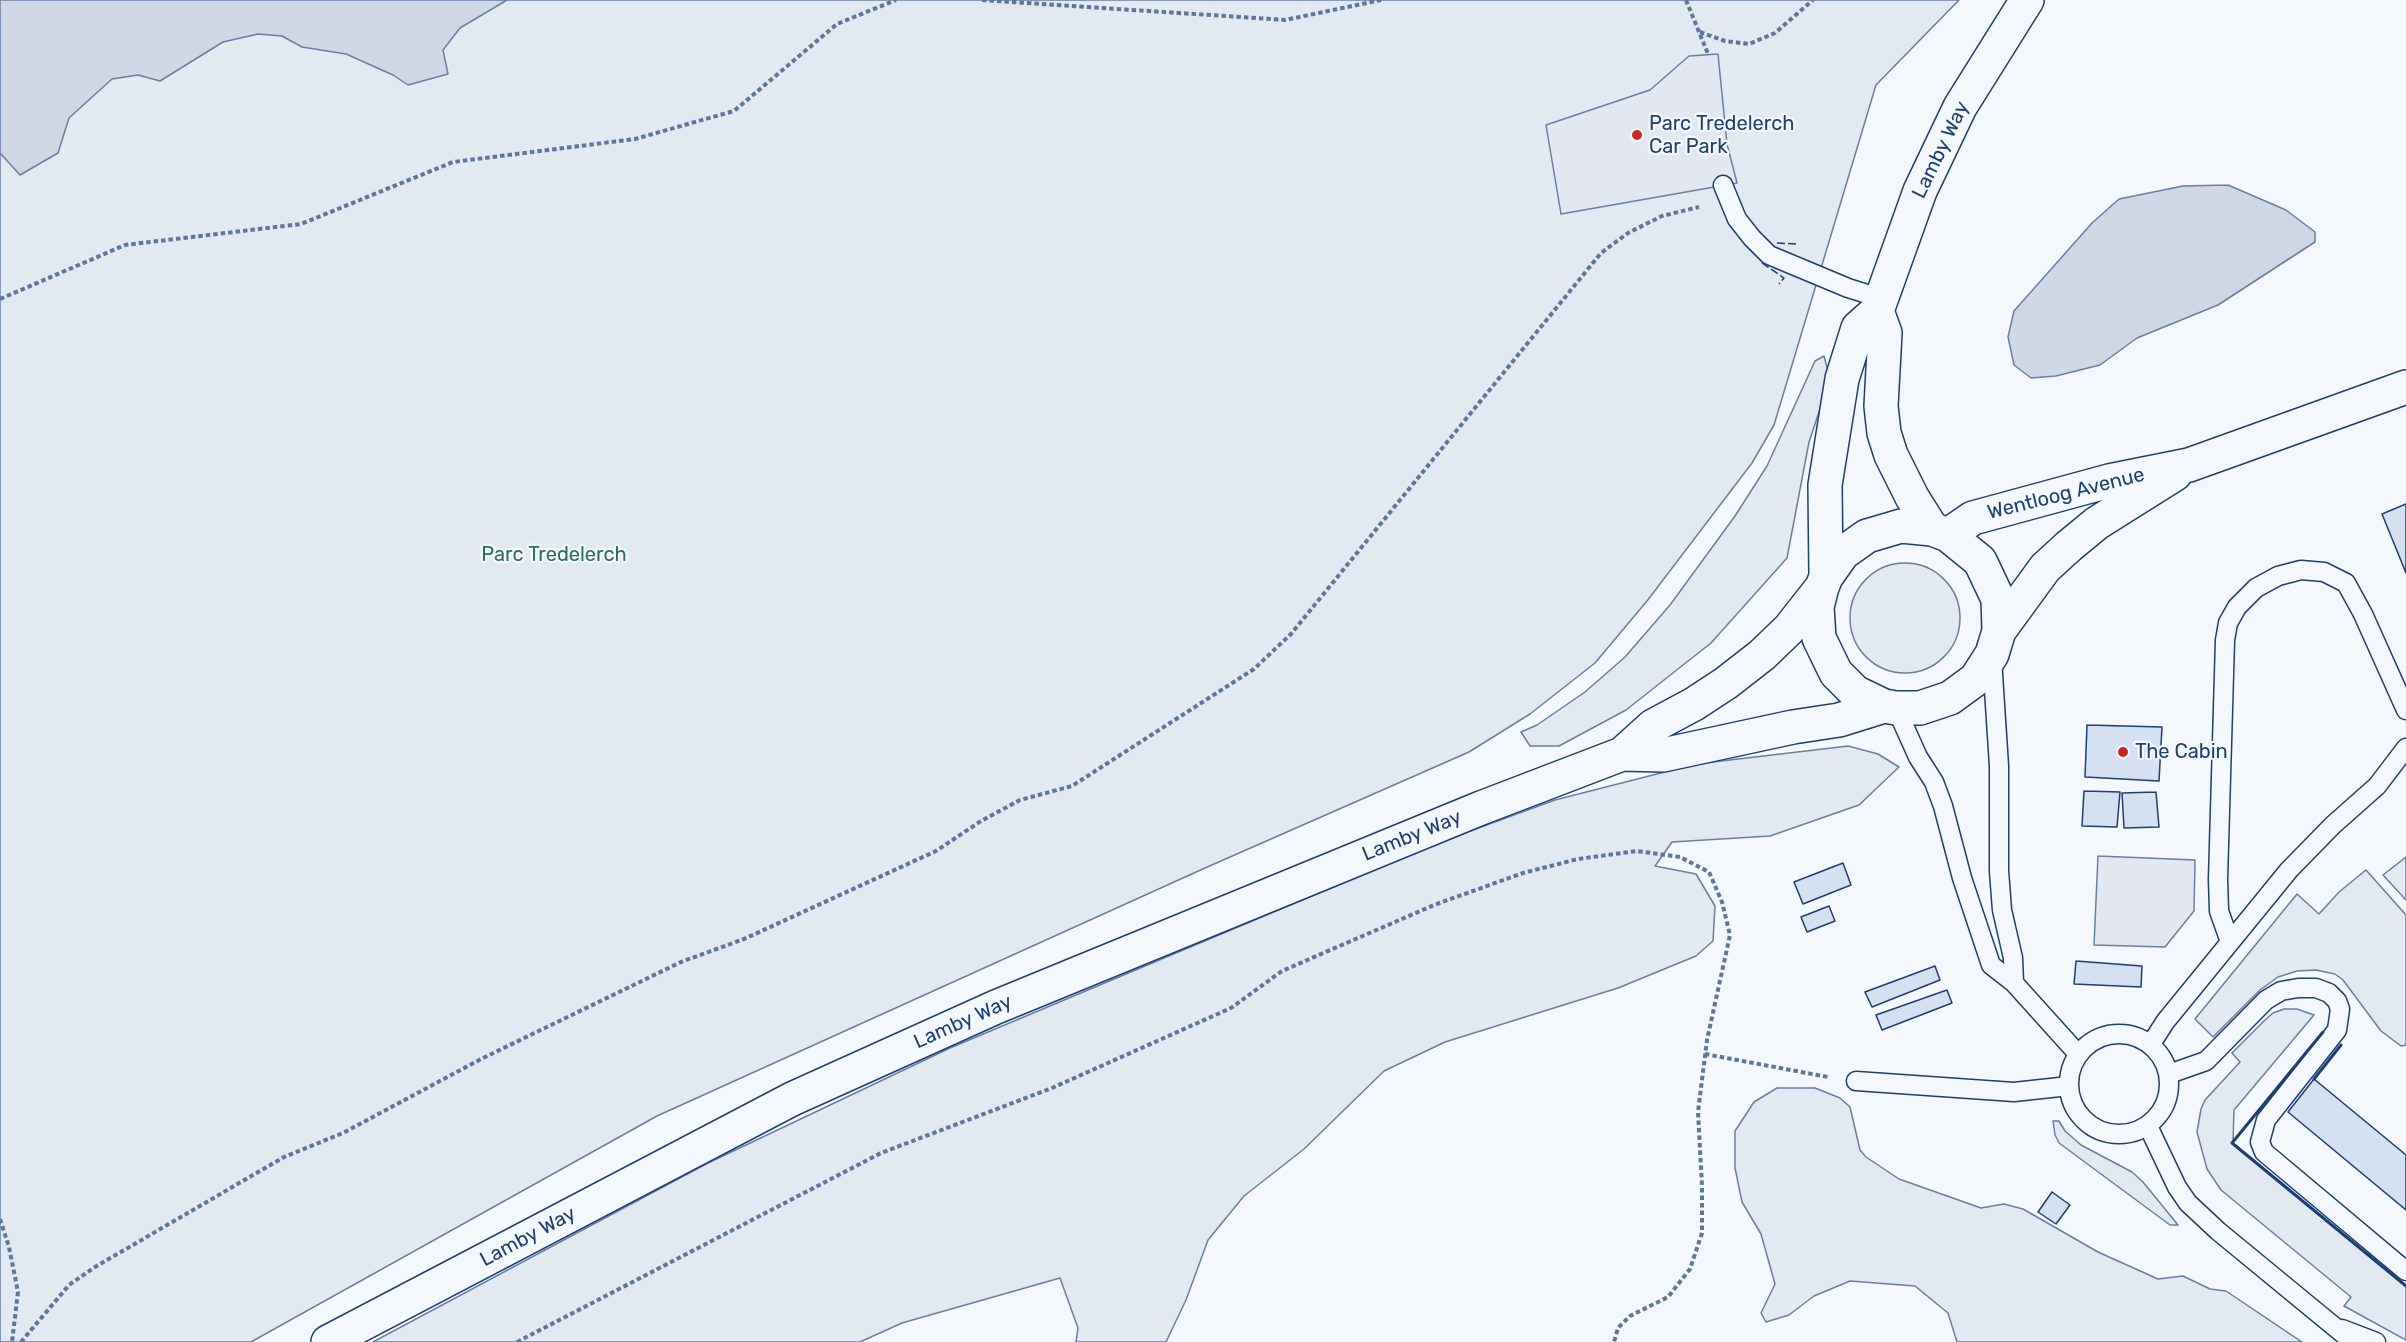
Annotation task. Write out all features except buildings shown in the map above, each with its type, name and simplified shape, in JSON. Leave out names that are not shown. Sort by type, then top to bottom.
[{"type":"street","name":"Lamby Way","points":[[328,1342],[792,1099],[996,1007],[1470,812],[1622,754],[1653,726],[1694,704],[1762,655],[1789,629],[1824,582],[1825,485],[1840,388],[1858,328],[1879,304],[1920,191],[1960,107],[2027,0]]},
{"type":"street","points":[[1879,304],[1885,333],[1881,406],[1884,433],[1891,455],[1911,497],[1940,532],[1980,561],[1998,599],[1996,642],[1976,679],[1950,698],[1920,708],[1890,707],[1855,692],[1836,673],[1819,638],[1817,607],[1824,582],[1843,553],[1867,536],[1901,526],[1940,532]]},
{"type":"street","name":"Wentloog Avenue","points":[[1940,532],[1973,518],[2109,481],[2189,465],[2406,387]]},
{"type":"street","name":"Wentloog Avenue","points":[[1996,642],[2045,568],[2097,524],[2189,465]]},
{"type":"street","name":"Lamby Way","points":[[1622,754],[1662,755],[1793,726],[1839,720],[1890,707]]},
{"type":"lane","points":[[1723,185],[1737,219],[1769,255],[1848,288],[1879,304]]},
{"type":"lane","points":[[2230,942],[2219,911],[2218,879],[2225,640],[2228,623],[2237,607],[2256,588],[2278,576],[2301,570],[2324,572],[2346,583],[2363,614],[2406,710]]},
{"type":"lane","points":[[1996,642],[2000,881],[2006,935],[2013,957],[2014,982]]},
{"type":"lane","points":[[1890,707],[1934,782],[1943,806],[1962,878],[1991,965],[2014,982],[2078,1054]]},
{"type":"lane","points":[[2151,1044],[2165,1022],[2289,870],[2333,825],[2377,786],[2406,748]]},
{"type":"lane","points":[[2169,1074],[2206,1061],[2266,1000],[2281,991],[2316,988],[2329,993],[2337,1001],[2340,1009],[2337,1030],[2266,1120],[2260,1142],[2264,1152],[2406,1270]]},
{"type":"lane","points":[[2120,1033],[2136,1036],[2151,1044],[2165,1062],[2169,1074],[2170,1089],[2166,1104],[2157,1118],[2148,1126],[2129,1134],[2112,1134],[2095,1129],[2082,1118],[2072,1103],[2069,1086],[2070,1070],[2078,1054],[2090,1042],[2104,1035],[2120,1033]]},
{"type":"lane","points":[[1856,1081],[2014,1092],[2069,1086]]},
{"type":"lane","points":[[2148,1126],[2177,1186],[2188,1203],[2218,1232],[2353,1342]]},
{"type":"lane","points":[[2332,1325],[2376,1342]]},
{"type":"path","points":[[0,299],[125,245],[301,224],[453,162],[635,139],[734,111],[837,24],[896,0]]},
{"type":"path","points":[[982,0],[1285,20],[1381,0]]},
{"type":"path","points":[[1686,0],[1708,54]]},
{"type":"path","points":[[1700,32],[1725,41],[1749,44],[1774,33],[1813,0]]},
{"type":"path","points":[[21,1342],[69,1285],[284,1157],[343,1133],[481,1059],[681,963],[744,939],[936,851],[981,821],[1020,801],[1072,786],[1254,669],[1291,634],[1601,253],[1628,233],[1662,216],[1702,207]]},
{"type":"path","points":[[516,1342],[881,1153],[1052,1088],[1231,1008],[1282,972],[1434,905],[1523,873],[1578,859],[1637,851],[1680,857],[1709,872],[1722,902],[1730,935],[1705,1054],[1698,1112],[1702,1233],[1690,1269],[1668,1297],[1630,1316],[1618,1328],[1614,1342]]},
{"type":"path","points":[[1705,1054],[1856,1081]]},
{"type":"path","points":[[0,1219],[9,1247],[18,1292],[12,1342]]},
{"type":"green space","name":"Parc Tredelerch","points":[[0,0],[1959,0],[1876,85],[1774,425],[1752,463],[1647,601],[1595,663],[1530,714],[1469,752],[1205,868],[657,1116],[251,1342],[0,1342]]},
{"type":"green space","points":[[1824,356],[1830,379],[1809,442],[1787,558],[1711,643],[1626,710],[1559,746],[1530,746],[1521,732],[1537,725],[1585,692],[1625,657],[1670,605],[1735,516],[1767,466],[1815,361]]},
{"type":"green space","points":[[1905,563],[1926,567],[1944,579],[1956,597],[1960,618],[1956,639],[1944,657],[1926,669],[1905,673],[1884,669],[1866,657],[1854,639],[1850,618],[1854,597],[1866,579],[1884,567]]},
{"type":"green space","points":[[1848,746],[1878,754],[1899,767],[1859,805],[1770,836],[1672,842],[1655,866],[1696,874],[1715,906],[1713,941],[1696,956],[1618,988],[1445,1042],[1384,1071],[1304,1149],[1244,1196],[1208,1240],[1186,1300],[1166,1342],[1076,1342],[1078,1328],[1060,1278],[902,1323],[860,1342],[373,1342],[706,1164],[950,1048],[1440,842],[1555,800],[1696,764]]},
{"type":"green space","points":[[2406,857],[2406,900],[2383,875]]},
{"type":"green space","points":[[2366,870],[2406,915],[2406,1045],[2401,1046],[2381,1031],[2343,980],[2335,974],[2316,970],[2297,971],[2278,977],[2260,990],[2213,1037],[2195,1019],[2297,894],[2319,914],[2339,892]]},
{"type":"green space","points":[[2284,1009],[2297,1009],[2314,1015],[2234,1110],[2233,1143],[2406,1286],[2406,1340],[2344,1306],[2351,1297],[2221,1190],[2207,1169],[2197,1132],[2205,1100],[2240,1062],[2232,1053],[2273,1013]]},
{"type":"green space","points":[[1777,1088],[1815,1088],[1840,1098],[1850,1107],[1860,1150],[1866,1157],[1899,1179],[1981,1208],[2004,1204],[2023,1209],[2098,1252],[2158,1279],[2183,1276],[2210,1289],[2226,1291],[2302,1342],[1957,1342],[1948,1313],[1915,1286],[1850,1281],[1814,1296],[1789,1315],[1766,1322],[1761,1313],[1775,1284],[1761,1234],[1742,1202],[1735,1168],[1735,1131],[1754,1102]]},
{"type":"green space","points":[[2053,1121],[2059,1121],[2065,1131],[2081,1145],[2132,1172],[2178,1225],[2170,1225],[2059,1143]]},
{"type":"shaded area","points":[[0,0],[507,0],[460,28],[443,50],[448,74],[408,85],[393,75],[346,54],[302,47],[282,36],[258,34],[223,42],[160,81],[138,75],[112,79],[69,118],[58,153],[20,175],[0,153]]},
{"type":"shaded area","name":"Parc Tredelerch Car Park","points":[[1718,54],[1727,144],[1737,183],[1561,214],[1546,125],[1650,90],[1689,56]]},
{"type":"shaded area","points":[[2228,185],[2286,210],[2315,232],[2315,242],[2218,305],[2137,338],[2100,365],[2056,376],[2031,378],[2014,365],[2008,337],[2014,311],[2092,223],[2119,199],[2183,186]]},
{"type":"shaded area","points":[[2098,856],[2195,860],[2194,911],[2165,947],[2094,945]]},
{"type":"fence","points":[[1777,243],[1797,244]]},
{"type":"fence","points":[[1762,263],[1784,278],[1779,284]]},
{"type":"wall","points":[[2323,1032],[2232,1143],[2406,1286]]},
{"type":"wall","points":[[2314,1079],[2341,1045]]},
{"type":"place","name":"Parc Tredelerch Car Park","points":[[1637,135]]},
{"type":"place","name":"The Cabin","points":[[2123,752]]}]
